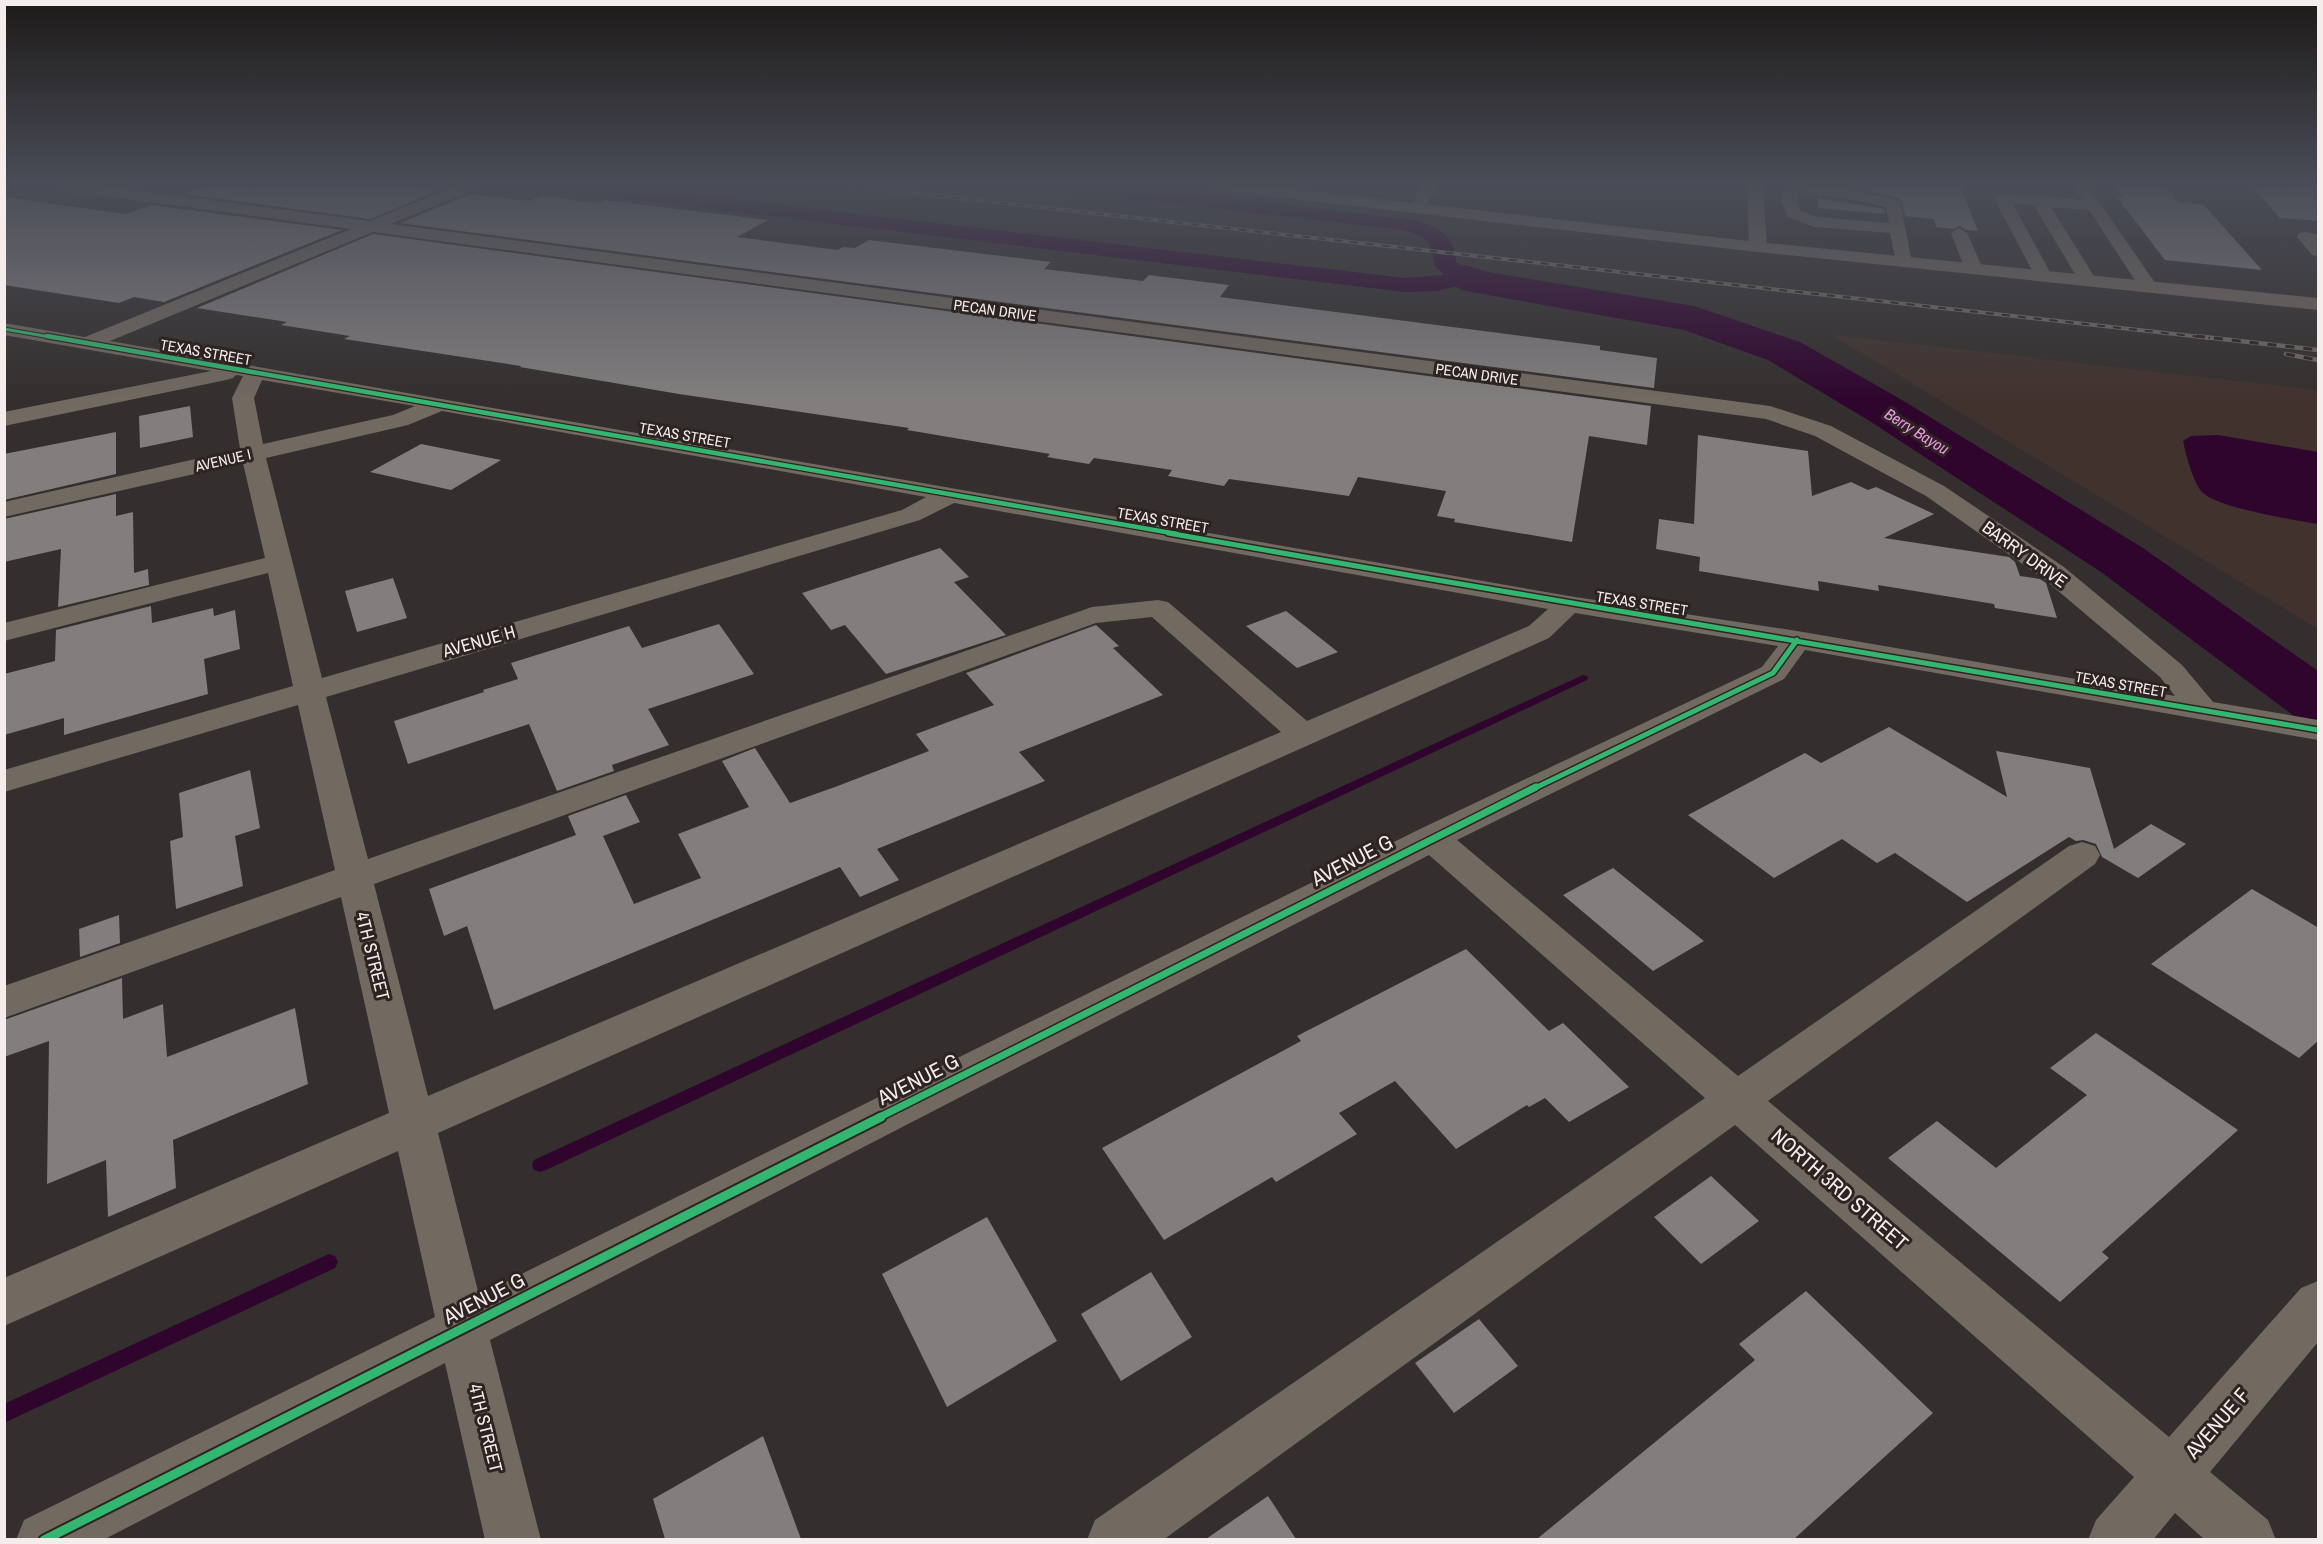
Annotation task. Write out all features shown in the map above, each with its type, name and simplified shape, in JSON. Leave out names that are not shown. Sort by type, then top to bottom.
[{"type":"main road","points":[[1855,257],[2319,304]]},
{"type":"street","points":[[88,343],[297,257]]},
{"type":"street","name":"PECAN DRIVE","points":[[596,257],[1770,413],[1823,431]]},
{"type":"street","points":[[1902,257],[1903,262]]},
{"type":"street","points":[[1969,257],[1974,269]]},
{"type":"street","points":[[2033,257],[2043,276]]},
{"type":"street","points":[[2073,257],[2088,281]]},
{"type":"street","points":[[2129,257],[2149,287]]},
{"type":"street","name":"TEXAS STREET","points":[[4,329],[1569,604],[1797,640],[2309,728]]},
{"type":"street","points":[[4,345],[48,336]]},
{"type":"street","points":[[4,419],[249,372]]},
{"type":"street","name":"4TH STREET","points":[[249,372],[243,398],[253,454],[513,1539]]},
{"type":"street","name":"AVENUE I","points":[[4,510],[399,420],[440,404]]},
{"type":"street","name":"BARRY DRIVE","points":[[1823,431],[1935,491],[2054,573],[2171,671],[2203,710]]},
{"type":"street","name":"AVENUE H","points":[[4,781],[911,515],[952,495]]},
{"type":"street","points":[[4,632],[279,562]]},
{"type":"street","points":[[4,1302],[1539,632],[1569,604]]},
{"type":"street","points":[[4,1002],[1092,615],[1158,608],[1303,734]]},
{"type":"street","name":"AVENUE G","points":[[44,1539],[1432,838],[1773,672],[1797,640]]},
{"type":"street","name":"NORTH 3RD STREET","points":[[1432,838],[2248,1539]]},
{"type":"street","points":[[1115,1539],[2082,855]]},
{"type":"street","name":"AVENUE F","points":[[2116,1539],[2319,1305]]},
{"type":"shaded area","points":[[1832,335],[2318,390],[2318,629]]},
{"type":"shaded area","points":[[2218,435],[2318,452],[2318,524],[2224,504],[2203,493],[2193,476],[2183,441],[2191,436]]},
{"type":"building","points":[[4,257],[275,257],[164,302],[134,297],[119,303],[4,285]]},
{"type":"building","points":[[318,257],[544,257],[1651,406],[1647,445],[1589,436],[1572,542],[1454,522],[1455,519],[1437,516],[1446,491],[1358,477],[1349,496],[1229,479],[1224,486],[1168,476],[1172,470],[1094,458],[1089,464],[1047,457],[1050,454],[907,430],[909,428],[679,394],[521,366],[344,339],[350,336],[281,325],[287,322],[197,308]]},
{"type":"building","points":[[659,257],[1010,257],[1051,262],[1044,269],[1143,281],[1149,275],[1229,285],[1220,297],[1600,346],[1600,350],[1657,358],[1654,388]]},
{"type":"building","points":[[2163,257],[2250,257],[2262,270],[2165,260]]},
{"type":"building","points":[[190,406],[193,437],[140,448],[139,416]]},
{"type":"building","points":[[116,432],[116,474],[4,500],[4,454]]},
{"type":"building","points":[[1698,435],[1808,451],[1812,496],[1851,482],[1868,490],[1876,487],[1934,514],[1884,538],[2009,557],[2015,562],[2020,576],[2040,579],[2046,583],[2057,618],[1995,608],[1994,604],[1878,585],[1879,591],[1818,581],[1819,591],[1699,571],[1700,557],[1656,549],[1659,519],[1694,524]]},
{"type":"building","points":[[421,444],[501,460],[451,490],[370,472]]},
{"type":"building","points":[[116,494],[116,516],[133,512],[134,573],[148,569],[149,585],[58,607],[61,549],[4,562],[4,519]]},
{"type":"building","points":[[940,548],[969,577],[954,582],[1006,635],[886,674],[845,625],[831,630],[802,593]]},
{"type":"building","points":[[393,578],[407,618],[357,632],[345,591]]},
{"type":"building","points":[[151,606],[152,623],[213,608],[214,616],[235,610],[240,649],[204,659],[208,694],[64,735],[64,718],[4,735],[4,674],[55,661],[56,630]]},
{"type":"building","points":[[1286,611],[1338,652],[1297,668],[1246,626]]},
{"type":"building","points":[[719,624],[754,674],[648,709],[669,745],[612,765],[614,771],[557,791],[529,724],[408,764],[394,721],[518,679],[511,663],[629,626],[642,648]]},
{"type":"building","points":[[1096,625],[1119,646],[1113,648],[1163,695],[1019,752],[1045,781],[877,849],[899,880],[860,897],[840,867],[494,1010],[467,926],[444,936],[429,889],[576,835],[568,816],[626,795],[640,822],[603,836],[634,904],[701,878],[678,834],[749,807],[722,761],[755,748],[790,803],[835,787],[929,751],[916,734],[994,705],[966,673]]},
{"type":"building","points":[[1889,727],[2007,797],[1996,751],[2090,768],[2114,849],[2151,824],[2186,844],[2138,878],[2102,857],[2096,844],[2083,840],[2076,841],[2069,837],[1967,902],[1895,853],[1877,863],[1842,839],[1774,878],[1688,815],[1805,753],[1821,763]]},
{"type":"building","points":[[250,770],[260,828],[235,836],[243,886],[176,909],[170,841],[183,837],[179,793]]},
{"type":"building","points":[[1613,868],[1704,941],[1653,971],[1563,895]]},
{"type":"building","points":[[2252,889],[2319,928],[2319,1040],[2299,1058],[2151,964]]},
{"type":"building","points":[[119,915],[120,943],[80,957],[79,929]]},
{"type":"building","points":[[1466,949],[1549,1031],[1563,1023],[1629,1087],[1569,1122],[1545,1098],[1529,1107],[1527,1105],[1456,1149],[1395,1081],[1339,1113],[1357,1134],[1276,1182],[1272,1177],[1164,1240],[1102,1148],[1301,1041],[1297,1036]]},
{"type":"building","points":[[122,978],[123,1019],[163,1004],[167,1057],[295,1008],[308,1084],[173,1140],[176,1188],[108,1217],[106,1160],[47,1184],[49,1041],[4,1057],[4,1020]]},
{"type":"building","points":[[2096,1033],[2238,1130],[2102,1252],[2109,1258],[2060,1302],[1888,1158],[1937,1121],[1996,1168],[2087,1095],[2050,1068]]},
{"type":"building","points":[[1711,1176],[1759,1221],[1701,1264],[1654,1217]]},
{"type":"building","points":[[987,1217],[1057,1341],[947,1407],[882,1274]]},
{"type":"building","points":[[1151,1272],[1192,1337],[1121,1381],[1081,1314]]},
{"type":"building","points":[[1806,1291],[1933,1413],[1794,1539],[1537,1539],[1755,1360],[1739,1344]]},
{"type":"building","points":[[1479,1319],[1518,1366],[1454,1413],[1415,1363]]},
{"type":"building","points":[[763,1436],[801,1539],[665,1539],[653,1499]]},
{"type":"building","points":[[1268,1496],[1296,1539],[1206,1539]]},
{"type":"waterway","points":[[1168,257],[1405,285],[1437,284],[1465,277],[1445,265],[1444,257]]},
{"type":"waterway","name":"Berry Bayou","points":[[1465,277],[1480,283],[1694,319],[1784,351],[1885,410],[2122,560],[2248,653],[2318,701]]},
{"type":"waterway","points":[[540,1165],[1583,678]]},
{"type":"waterway","points":[[4,1414],[329,1262]]},
{"type":"railway","points":[[1486,257],[2210,338]]},
{"type":"railway","points":[[2196,336],[2318,350]]},
{"type":"railway","points":[[2286,354],[2318,360]]},
{"type":"cycle path","points":[[4,329],[1569,604],[1797,640],[2318,730]]},
{"type":"cycle path","points":[[44,1540],[1432,838],[1773,673],[1797,640]]}]
